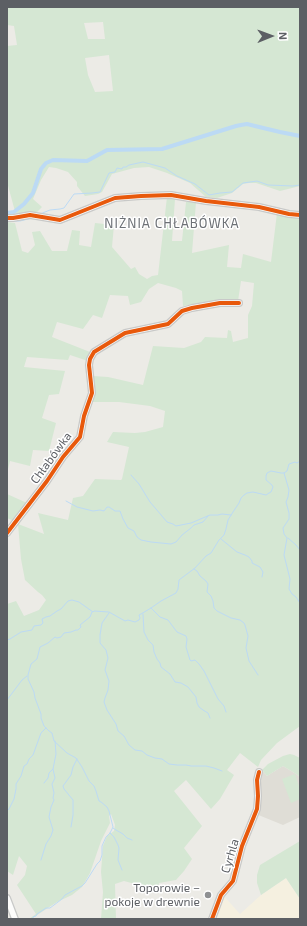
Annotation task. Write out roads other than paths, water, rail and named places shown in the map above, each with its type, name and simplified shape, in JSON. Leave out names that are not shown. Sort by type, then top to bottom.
[{"type":"street","points":[[7,218],[30,215],[60,220],[115,198],[171,195],[206,202],[259,207],[300,215]]},
{"type":"street","name":"Chłabówka","points":[[7,533],[47,481],[63,457],[80,437],[84,416],[92,393],[89,365],[90,359],[94,352],[125,333],[168,324],[182,311],[220,303],[239,303]]},
{"type":"street","name":"Cyrhla","points":[[212,919],[221,895],[233,881],[242,846],[256,809],[258,796],[257,780],[259,772]]},
{"type":"street","points":[[7,898],[15,919]]},
{"type":"waterway","points":[[7,213],[14,212],[24,204],[33,193],[41,169],[46,163],[53,160],[87,161],[107,150],[162,149],[247,124],[300,136]]},
{"type":"waterway","points":[[40,214],[50,210],[64,208],[74,194],[100,192],[109,173],[115,172],[117,168],[122,169],[123,167],[143,162],[165,168],[177,176],[195,184],[209,195],[232,192],[243,183],[257,181],[268,185],[300,185]]},
{"type":"waterway","points":[[7,221],[20,221],[32,218]]},
{"type":"waterway","points":[[7,640],[21,632],[32,630],[34,626],[41,625],[43,623],[42,619],[50,616],[61,609],[68,601],[72,600],[79,602],[93,612],[109,612],[125,621],[128,620],[135,622],[139,620],[139,615],[176,593],[179,580],[211,553],[224,535],[228,520],[244,495],[253,492],[266,495],[271,492],[273,487],[266,480],[267,473],[271,471],[284,473],[287,471],[289,464],[300,461]]},
{"type":"waterway","points":[[284,473],[289,490],[286,502],[289,519],[283,528],[284,534],[287,538],[284,555],[290,579],[289,589],[300,603]]},
{"type":"waterway","points":[[131,475],[139,484],[150,502],[167,522],[176,526],[191,523],[210,515],[231,515]]},
{"type":"waterway","points":[[66,501],[77,507],[93,511],[104,511],[107,507],[115,511],[120,511],[128,528],[134,531],[137,537],[141,540],[151,542],[171,544],[176,542],[194,525],[203,522],[208,516]]},
{"type":"waterway","points":[[288,538],[300,550]]},
{"type":"waterway","points":[[221,539],[237,552],[249,557],[252,563],[260,567],[263,572],[262,577]]},
{"type":"waterway","points":[[194,569],[208,584],[207,592],[211,596],[214,608],[217,611],[244,623],[248,636],[246,648],[249,661],[258,675]]},
{"type":"waterway","points":[[151,608],[160,617],[168,620],[177,632],[186,636],[186,647],[190,660],[195,660],[204,671],[226,712]]},
{"type":"waterway","points":[[33,919],[33,917],[37,914],[46,908],[50,908],[65,895],[85,883],[100,861],[102,846],[113,827],[107,807],[99,801],[94,786],[89,781],[76,758],[67,753],[54,741],[52,733],[44,726],[34,692],[28,679],[31,664],[37,659],[40,647],[55,637],[61,637],[64,633],[78,630],[81,627],[80,625],[90,617],[92,612]]},
{"type":"waterway","points":[[109,613],[102,623],[100,635],[100,643],[106,650],[108,658],[105,670],[109,681],[104,702],[116,724],[118,731],[135,750],[142,751],[147,755],[162,759],[169,764],[206,766],[222,771]]},
{"type":"waterway","points":[[143,614],[144,632],[148,640],[153,645],[154,652],[161,667],[170,674],[175,682],[181,683],[188,687],[196,697],[199,707],[208,713],[210,718]]},
{"type":"waterway","points":[[7,700],[22,680],[27,676]]},
{"type":"waterway","points":[[7,811],[14,799],[16,784],[21,776],[24,766],[33,755],[41,733],[46,728]]},
{"type":"waterway","points":[[41,860],[46,844],[53,830],[49,817],[54,800],[52,784],[55,778],[53,769],[56,754],[55,741]]},
{"type":"waterway","points":[[71,827],[73,800],[63,786],[71,775],[77,759]]},
{"type":"waterway","points":[[44,783],[48,778],[49,773],[53,769]]},
{"type":"waterway","points":[[113,828],[132,840]]},
{"type":"waterway","points":[[110,833],[114,837],[119,848],[118,860],[122,870]]},
{"type":"place","name":"Toporowie – pokoje w drewnie","points":[[208,895]]},
{"type":"district","name":"NIŻNIA CHŁABÓWKA","points":[[172,224]]}]
